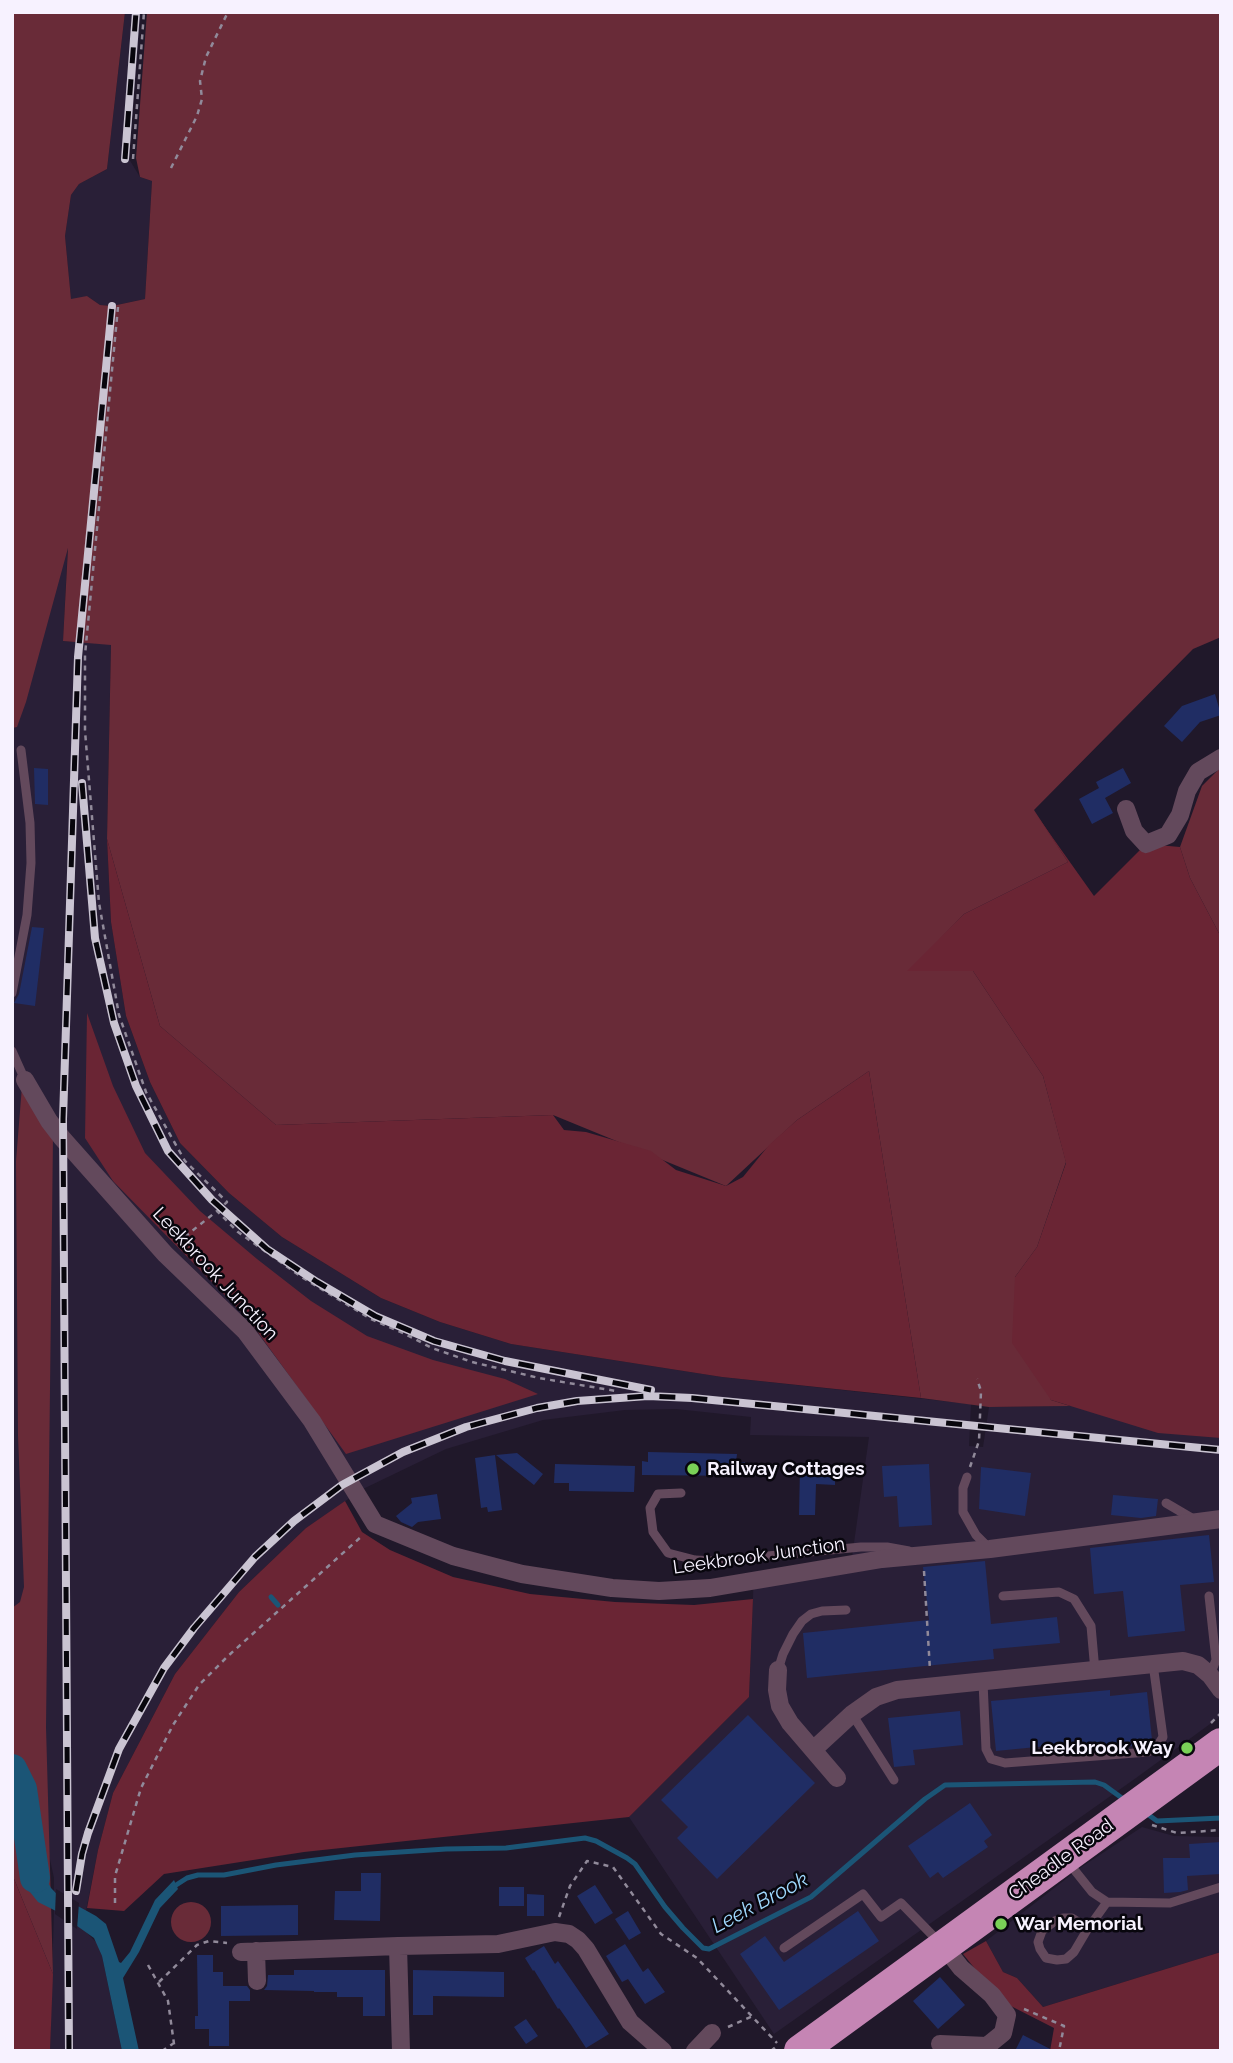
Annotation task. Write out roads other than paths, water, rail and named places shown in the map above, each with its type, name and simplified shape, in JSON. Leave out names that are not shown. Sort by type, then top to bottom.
[{"type":"highway","name":"Cheadle Road","points":[[787,2046],[943,1945],[1221,1744]]},
{"type":"street","points":[[1126,809],[1133,831],[1146,844],[1168,835],[1180,815],[1187,791],[1198,772],[1221,758]]},
{"type":"street","name":"Leekbrook Junction","points":[[25,1080],[49,1121],[165,1254],[244,1331],[312,1421],[375,1524],[453,1556],[522,1573],[612,1588],[659,1591],[710,1588],[882,1559],[990,1549],[1221,1519]]},
{"type":"street","points":[[813,1749],[852,1714],[876,1697],[897,1690],[1183,1661],[1217,1670]]},
{"type":"street","points":[[778,1670],[777,1690],[780,1706],[790,1723],[837,1779]]},
{"type":"street","points":[[257,1981],[249,1952],[498,1944],[555,1932],[569,1934],[586,1949],[630,2022],[663,2051]]},
{"type":"street","points":[[940,2044],[987,2046],[1003,2033],[1007,2015],[992,1995],[961,1968],[943,1945]]},
{"type":"street","points":[[398,1946],[401,2051]]},
{"type":"street","points":[[695,2051],[712,2033]]},
{"type":"lane","points":[[12,993],[27,915],[31,863],[30,823],[21,750]]},
{"type":"lane","points":[[12,1051],[25,1080]]},
{"type":"lane","points":[[967,1477],[963,1488],[963,1512],[976,1535],[990,1549]]},
{"type":"lane","points":[[681,1493],[658,1494],[650,1508],[653,1532],[667,1553],[695,1560],[716,1561],[861,1547],[887,1547],[922,1554]]},
{"type":"lane","points":[[1166,1503],[1196,1521]]},
{"type":"lane","points":[[1003,1596],[1059,1592],[1074,1599],[1091,1626],[1095,1671]]},
{"type":"lane","points":[[1209,1596],[1217,1670]]},
{"type":"lane","points":[[778,1670],[788,1644],[802,1621],[811,1614],[846,1609]]},
{"type":"lane","points":[[983,1682],[986,1749],[990,1759],[1004,1763],[1148,1752],[1158,1745],[1163,1737],[1153,1664]]},
{"type":"lane","points":[[852,1714],[894,1780]]},
{"type":"lane","points":[[1064,1858],[1092,1892],[1107,1902],[1170,1903],[1221,1887]]},
{"type":"lane","points":[[785,1948],[863,1894],[881,1917],[901,1903],[943,1945]]},
{"type":"lane","points":[[1087,1930],[1072,1919],[1055,1921],[1042,1931],[1038,1942],[1040,1949],[1046,1958],[1066,1959],[1074,1952],[1107,1902]]},
{"type":"water","points":[[35,1837],[40,1867],[51,1888],[106,1924],[121,1963],[130,1952],[155,1900],[174,1880],[178,1889],[160,1908],[123,1978],[139,2051],[122,2051],[102,1956],[94,1938],[56,1911],[38,1902],[26,1887],[20,1838]]},
{"type":"waterway","points":[[271,1597],[278,1605]]},
{"type":"waterway","points":[[12,1769],[22,1789],[35,1878]]},
{"type":"waterway","name":"Leek Brook","points":[[173,1887],[198,1875],[224,1875],[355,1855],[506,1848],[585,1838],[596,1841],[635,1864],[683,1928],[703,1948],[709,1949],[811,1897],[945,1785],[1095,1782],[1104,1785],[1126,1801]]},
{"type":"waterway","name":"Leek Brook","points":[[1146,1813],[1157,1821],[1221,1818]]},
{"type":"railway","points":[[125,159],[136,12]]},
{"type":"railway","points":[[69,2051],[63,1119],[78,657],[112,306]]},
{"type":"railway","points":[[82,783],[95,938],[114,1023],[136,1086],[168,1151],[212,1200],[267,1249],[375,1316],[434,1341],[505,1361],[651,1390]]},
{"type":"railway","points":[[76,1891],[88,1833],[119,1749],[164,1668],[194,1628],[255,1557],[294,1521],[342,1485],[403,1452],[466,1427],[537,1408],[577,1401],[648,1396],[692,1398],[1221,1450]]},
{"type":"place","name":"Railway Cottages","points":[[693,1469]]},
{"type":"place","name":"Leekbrook Way","points":[[1187,1748]]},
{"type":"place","name":"War Memorial","points":[[1001,1924]]}]
